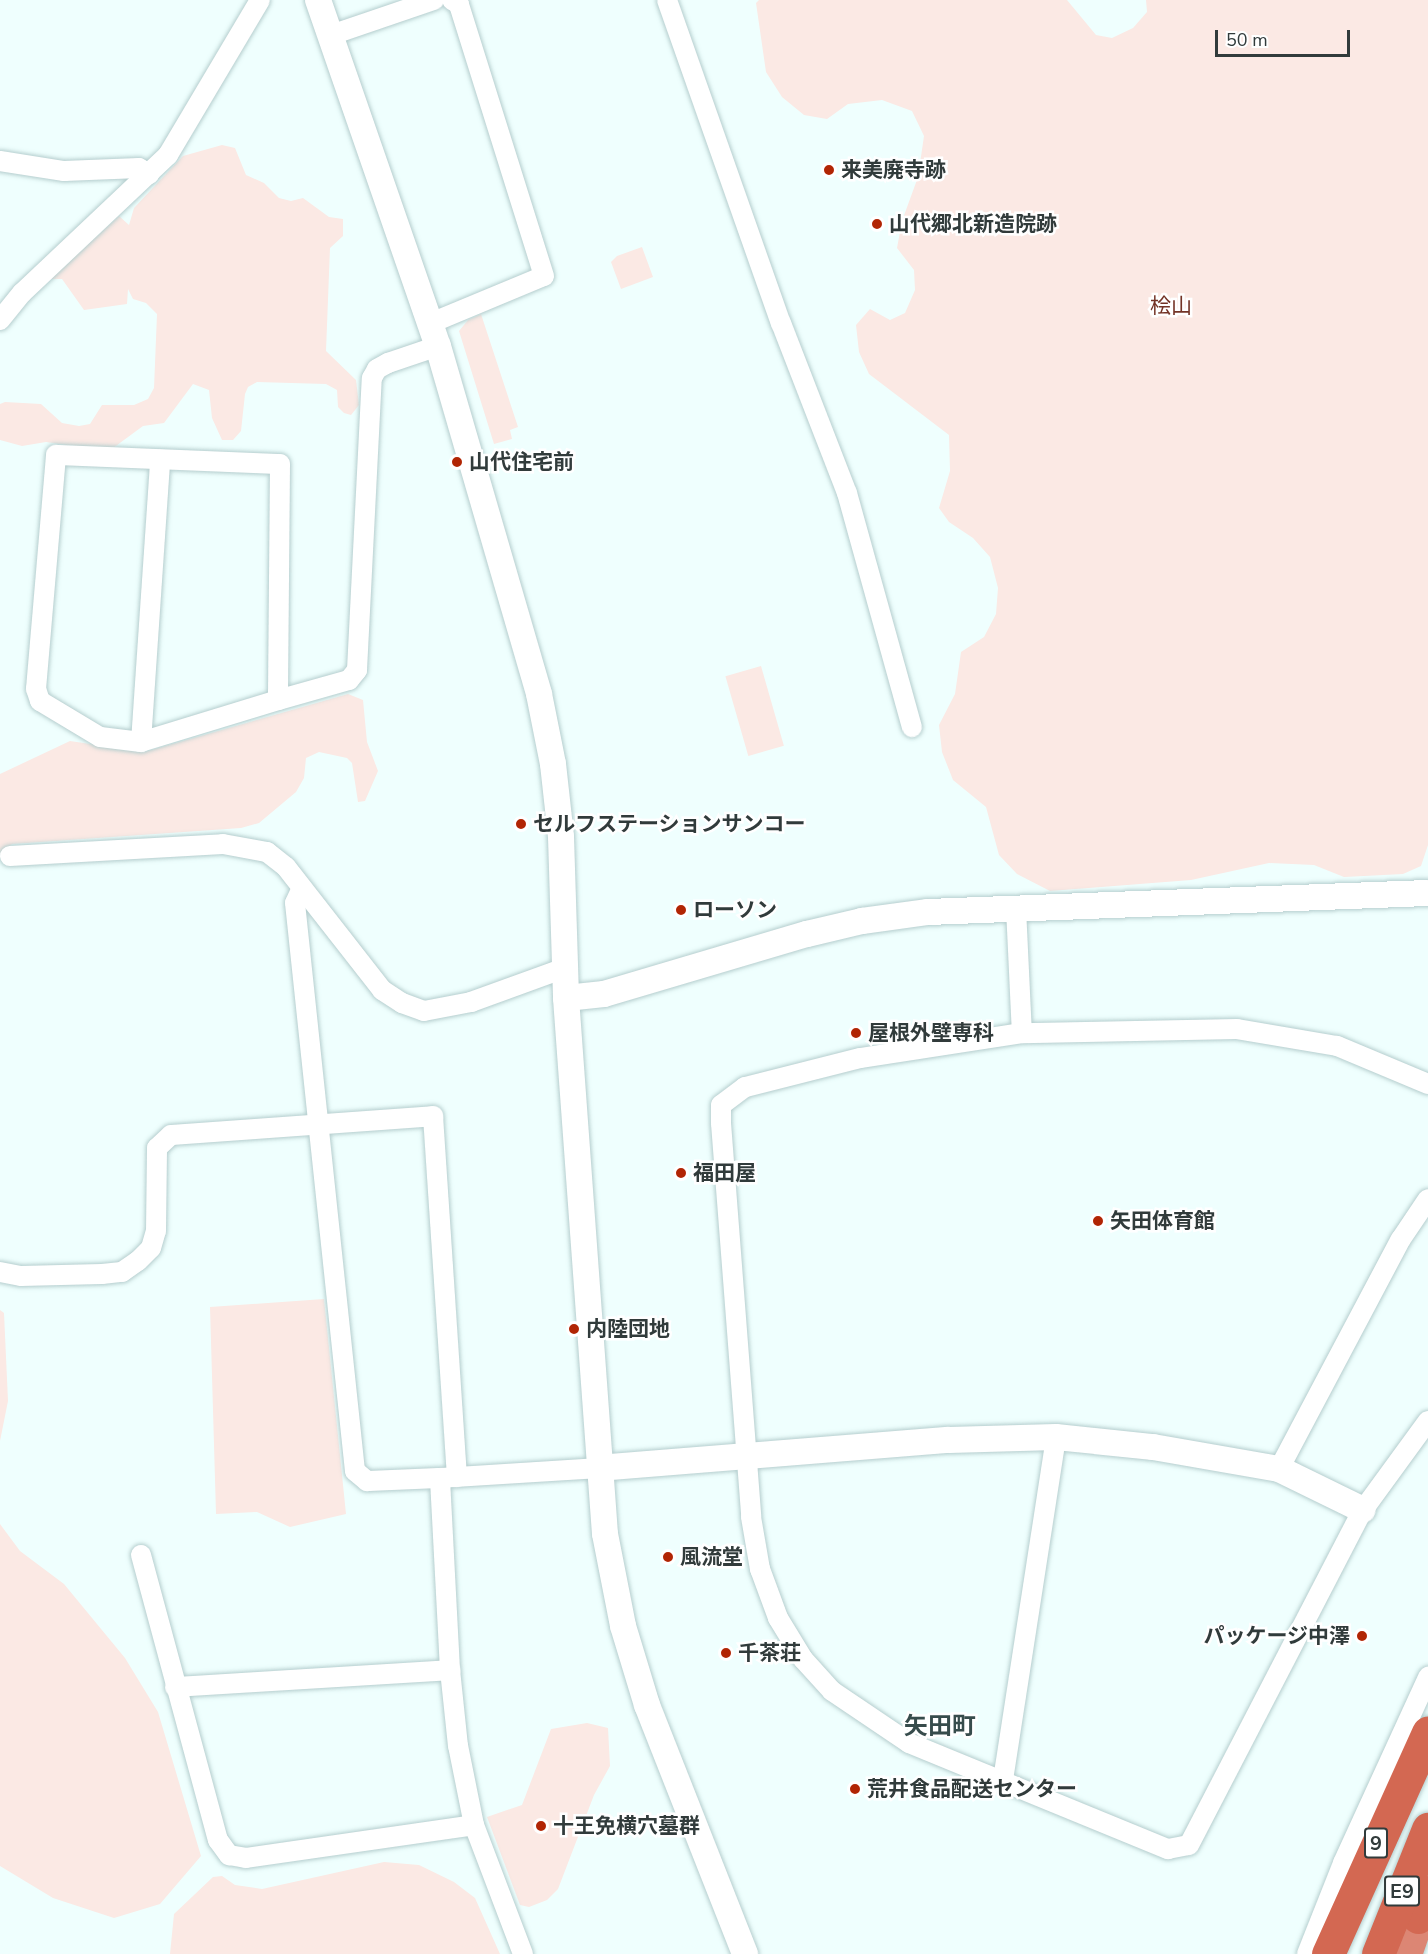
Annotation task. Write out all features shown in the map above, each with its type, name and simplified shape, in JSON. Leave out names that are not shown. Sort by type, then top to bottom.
[{"type":"highway","name":"9","points":[[1328,1954],[1428,1733]]},
{"type":"highway","name":"E9","points":[[1348,1954],[1428,1762]]},
{"type":"highway","name":"E9","points":[[1378,1954],[1428,1829]]},
{"type":"highway","points":[[1405,1954],[1425,1903]]},
{"type":"street","points":[[0,320],[22,293],[168,155],[260,0]]},
{"type":"street","points":[[318,0],[435,335],[512,595],[548,741],[561,837],[566,998],[598,1468],[605,1534],[623,1626],[647,1705],[745,1954]]},
{"type":"street","points":[[331,35],[434,0]]},
{"type":"street","points":[[278,700],[280,464],[56,455],[36,689],[40,701],[100,737],[141,742],[349,680],[357,670],[372,378],[377,369],[544,276],[460,1]]},
{"type":"street","points":[[672,1],[781,323],[847,493],[912,727]]},
{"type":"street","points":[[0,161],[64,171],[139,168],[149,174]]},
{"type":"street","points":[[141,742],[160,460]]},
{"type":"street","points":[[10,856],[134,846],[240,845],[267,852],[286,867],[301,890],[382,990],[402,1003],[424,1011],[471,1002],[565,968]]},
{"type":"street","points":[[301,890],[295,903],[355,1471],[367,1481],[598,1468],[993,1437],[1056,1437],[1153,1447],[1279,1469],[1363,1510]]},
{"type":"street","points":[[566,998],[604,994],[862,921],[1016,908],[1428,893]]},
{"type":"street","points":[[1016,908],[1022,1033]]},
{"type":"street","points":[[1428,1084],[1337,1046],[1248,1030],[1022,1033],[860,1058],[745,1087],[721,1105],[746,1456],[760,1569],[778,1617],[803,1659],[832,1690],[909,1743],[1168,1849],[1189,1845],[1363,1510],[1428,1421]]},
{"type":"street","points":[[0,1272],[21,1276],[122,1272],[151,1248],[156,1231],[154,1163],[164,1139],[185,1133],[434,1116],[449,1478],[450,1670],[458,1746],[474,1825],[523,1954]]},
{"type":"street","points":[[1279,1469],[1401,1239],[1428,1199]]},
{"type":"street","points":[[1003,1780],[1056,1437]]},
{"type":"street","points":[[141,1555],[175,1688],[218,1840],[229,1855],[246,1858],[474,1825]]},
{"type":"street","points":[[175,1688],[450,1670]]},
{"type":"street","points":[[1307,1954],[1343,1863],[1428,1677]]},
{"type":"green space","name":"桧山","points":[[759,0],[1067,0],[1096,35],[1112,38],[1133,28],[1147,12],[1146,0],[1428,0],[1428,845],[1421,866],[1403,874],[1344,877],[1314,865],[1269,863],[1191,880],[1050,891],[1017,874],[999,855],[986,807],[953,780],[942,752],[939,725],[955,694],[961,652],[984,637],[996,614],[998,588],[990,557],[973,538],[949,522],[939,508],[950,471],[949,435],[869,374],[859,352],[856,325],[870,309],[890,320],[905,313],[915,290],[914,270],[897,248],[902,221],[918,177],[924,136],[912,111],[882,100],[848,104],[827,119],[804,115],[782,97],[766,72],[756,3]]},
{"type":"green space","points":[[222,145],[235,148],[246,175],[264,183],[279,198],[291,201],[303,198],[329,217],[343,219],[343,236],[330,248],[326,351],[356,380],[359,405],[351,415],[344,413],[338,407],[337,390],[326,384],[257,382],[248,387],[245,394],[241,431],[233,440],[222,440],[212,418],[209,390],[193,384],[164,423],[143,426],[109,451],[46,442],[22,446],[0,440],[0,404],[5,402],[41,404],[62,423],[79,426],[90,424],[102,405],[134,405],[148,399],[154,388],[157,314],[146,303],[133,299],[128,289],[127,304],[84,310],[62,279],[50,279],[119,216],[129,225],[134,208],[183,156]]},
{"type":"green space","points":[[642,247],[653,277],[621,289],[611,262],[617,256]]},
{"type":"green space","points":[[481,314],[518,427],[510,430],[512,439],[494,444],[459,331],[468,320]]},
{"type":"green space","points":[[761,666],[784,746],[748,756],[725,676]]},
{"type":"green space","points":[[348,694],[363,700],[367,742],[378,771],[365,801],[358,802],[352,763],[347,758],[319,752],[306,758],[304,778],[296,792],[259,823],[241,828],[12,844],[0,854],[0,774],[70,741],[144,752]]},
{"type":"green space","points":[[324,1299],[346,1514],[290,1527],[257,1512],[216,1514],[210,1307]]},
{"type":"green space","points":[[0,1310],[4,1313],[8,1401],[0,1441]]},
{"type":"green space","points":[[0,1524],[20,1551],[64,1584],[125,1658],[158,1712],[201,1856],[160,1904],[114,1918],[53,1898],[0,1866]]},
{"type":"green space","points":[[587,1723],[608,1728],[610,1766],[594,1795],[558,1889],[547,1900],[529,1907],[520,1905],[487,1817],[522,1805],[551,1729]]},
{"type":"green space","points":[[384,1862],[419,1865],[454,1882],[475,1898],[500,1954],[170,1954],[174,1914],[213,1877],[222,1876],[235,1885],[262,1889]]},
{"type":"place","name":"来美廃寺跡","points":[[829,170]]},
{"type":"place","name":"山代郷北新造院跡","points":[[877,224]]},
{"type":"place","name":"山代住宅前","points":[[457,462]]},
{"type":"place","name":"セルフステーションサンコー","points":[[521,824]]},
{"type":"place","name":"ローソン","points":[[681,910]]},
{"type":"place","name":"屋根外壁専科","points":[[856,1033]]},
{"type":"place","name":"福田屋","points":[[681,1173]]},
{"type":"place","name":"矢田体育館","points":[[1098,1221]]},
{"type":"place","name":"内陸団地","points":[[574,1329]]},
{"type":"place","name":"風流堂","points":[[668,1557]]},
{"type":"place","name":"パッケージ中澤","points":[[1362,1636]]},
{"type":"place","name":"千茶荘","points":[[726,1653]]},
{"type":"place","name":"荒井食品配送センター","points":[[855,1789]]},
{"type":"place","name":"十王免横穴墓群","points":[[541,1826]]},
{"type":"district","name":"矢田町","points":[[940,1727]]}]
